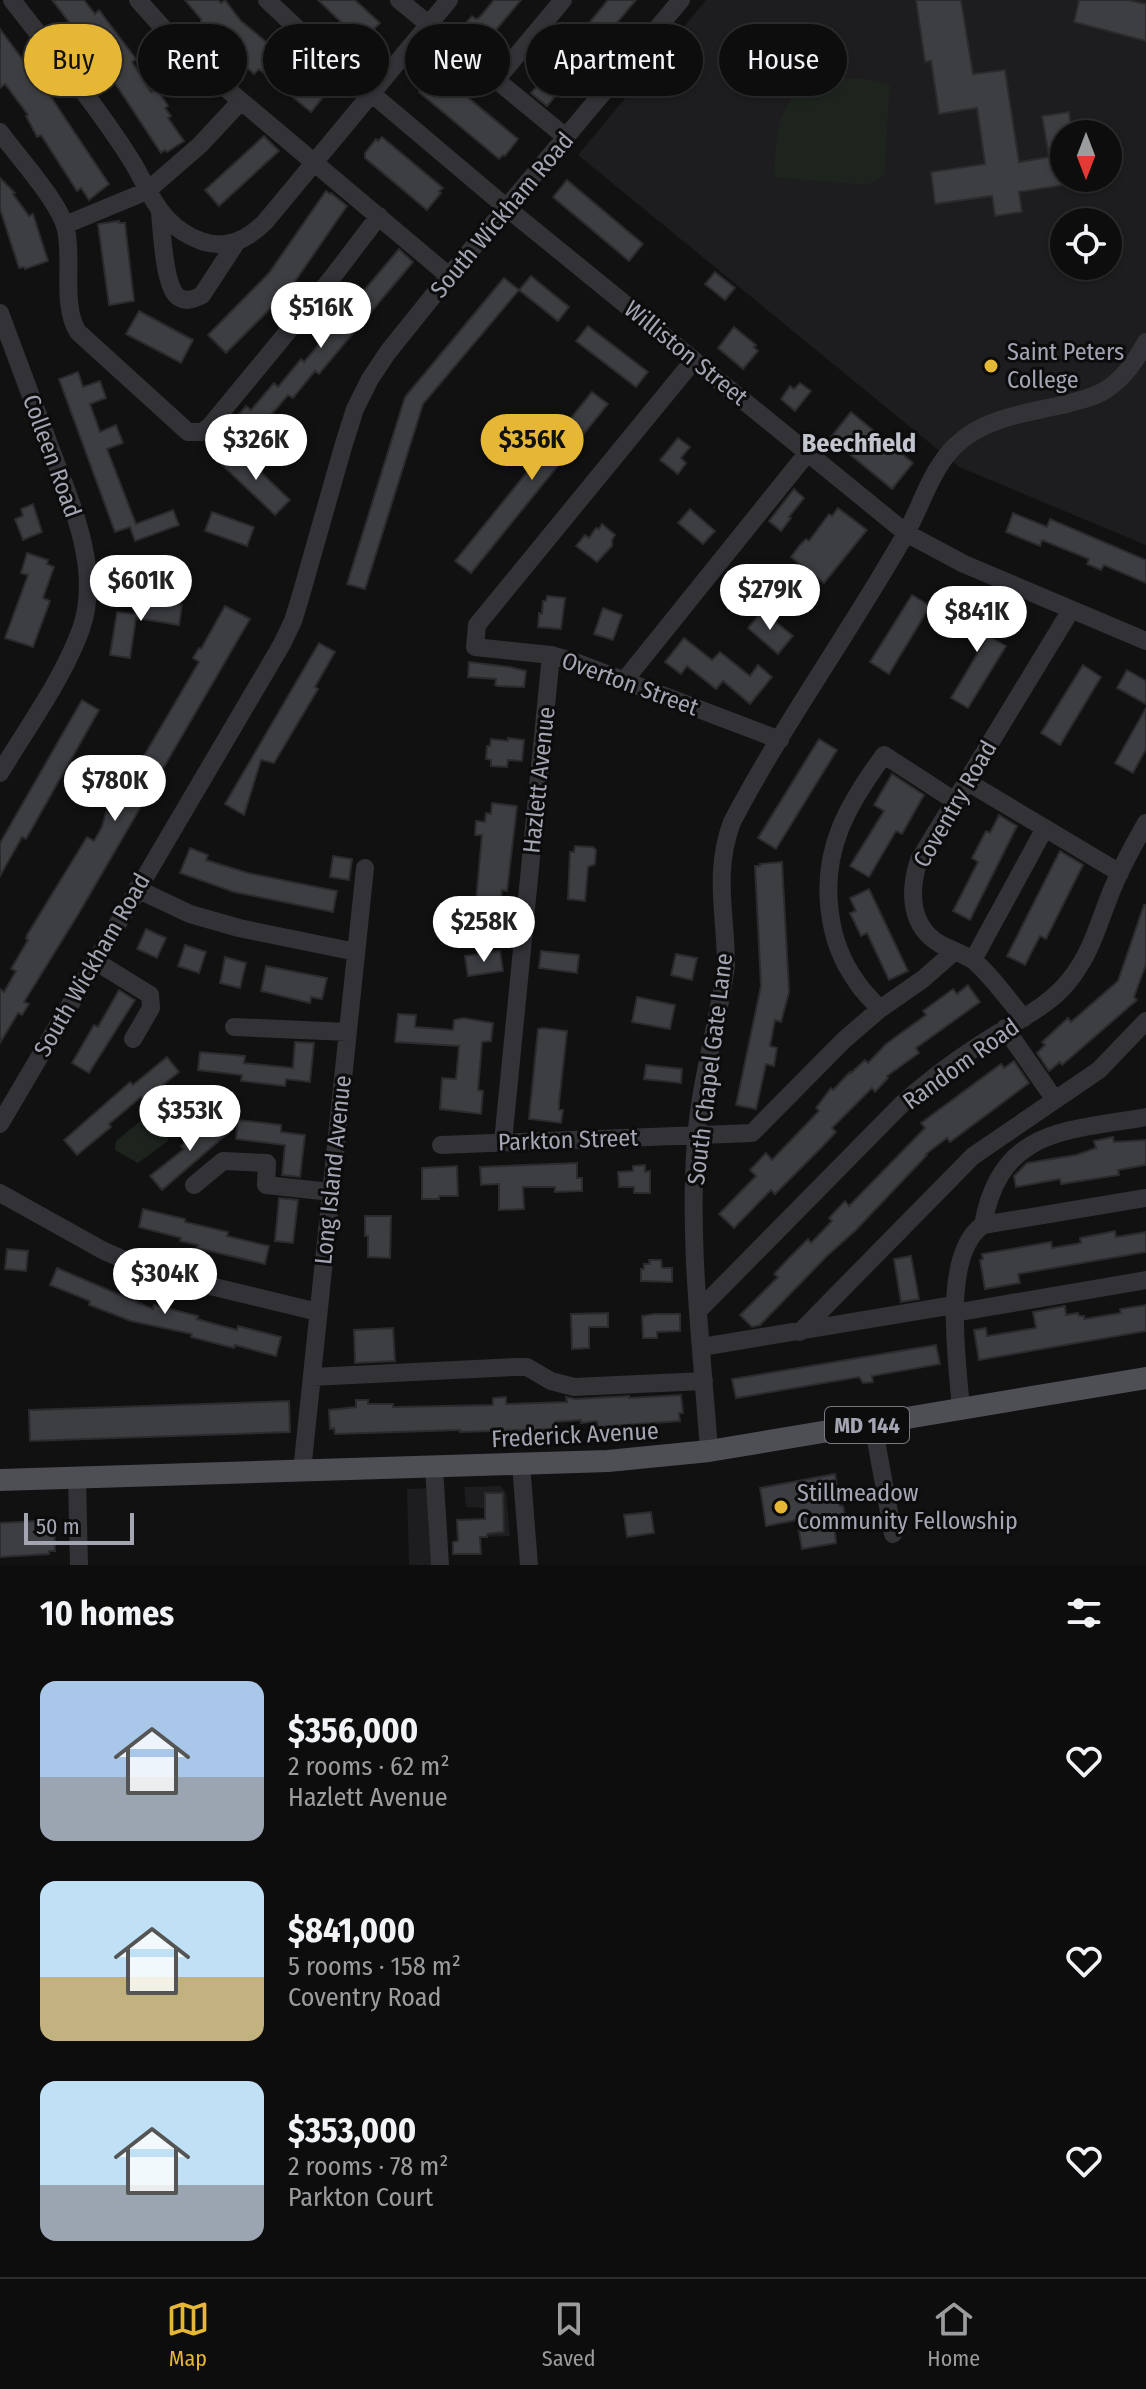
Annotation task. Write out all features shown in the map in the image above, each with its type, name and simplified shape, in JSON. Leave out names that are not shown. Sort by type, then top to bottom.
[{"type":"main road","name":"Frederick Avenue","points":[[0,1480],[643,1458],[709,1451],[1146,1378]]},
{"type":"street","points":[[12,0],[131,160],[160,213],[197,241],[236,243],[252,235],[369,96]]},
{"type":"street","points":[[138,0],[190,58],[449,276]]},
{"type":"street","name":"Williston Street","points":[[267,0],[292,24]]},
{"type":"street","points":[[399,0],[427,24]]},
{"type":"street","points":[[429,24],[449,0]]},
{"type":"street","points":[[510,63],[563,0]]},
{"type":"street","name":"South Wickham Road","points":[[0,1124],[282,644],[293,621],[355,409],[370,379],[449,276],[681,0]]},
{"type":"street","points":[[389,72],[405,53]]},
{"type":"street","points":[[510,91],[567,138]]},
{"type":"street","name":"Williston Street","points":[[373,96],[906,533],[964,564],[1146,641]]},
{"type":"street","points":[[65,225],[147,191],[200,145],[240,102]]},
{"type":"street","points":[[0,132],[52,201],[65,225],[69,247],[70,312],[78,332],[188,432],[195,433],[210,426],[379,216]]},
{"type":"street","points":[[160,213],[171,283],[176,296],[184,300],[194,300],[202,295],[236,243]]},
{"type":"street","name":"Colleen Road","points":[[0,313],[82,540],[87,571],[87,600],[82,628],[64,666],[0,773]]},
{"type":"street","name":"South Chapel Gate Lane","points":[[709,1451],[693,1221],[696,1136],[726,966],[720,880],[726,839],[742,802],[906,533],[933,474],[944,458],[958,443],[994,422],[1089,398],[1106,390],[1135,361],[1146,342]]},
{"type":"street","name":"Overton Street","points":[[694,360],[477,625],[475,647],[551,655],[780,740]]},
{"type":"street","points":[[624,681],[809,451]]},
{"type":"street","name":"Coventry Road","points":[[1024,1018],[973,960],[936,942],[924,929],[912,899],[913,880],[919,860],[1071,610]]},
{"type":"street","name":"Hazlett Avenue","points":[[503,1142],[551,655]]},
{"type":"street","points":[[880,1009],[856,982],[832,931],[827,880],[829,859],[837,835],[862,785],[884,755],[955,801]]},
{"type":"street","points":[[966,781],[1120,873]]},
{"type":"street","name":"Random Road","points":[[699,1310],[927,1081],[1050,1000],[1067,984],[1096,936],[1120,873],[1137,858],[1146,823]]},
{"type":"street","points":[[973,960],[1045,828]]},
{"type":"street","name":"Long Island Avenue","points":[[302,1471],[365,868]]},
{"type":"street","points":[[137,889],[190,914],[227,925],[356,952]]},
{"type":"street","name":"Parkton Street","points":[[441,1145],[752,1133],[844,1040],[955,951]]},
{"type":"street","points":[[95,961],[150,995],[151,1008],[133,1039]]},
{"type":"street","points":[[800,1332],[973,1156],[1099,1070],[1146,1021]]},
{"type":"street","points":[[234,1027],[348,1032]]},
{"type":"street","points":[[1005,1028],[1055,1100]]},
{"type":"street","points":[[983,1225],[991,1190],[1015,1154],[1028,1145],[1060,1132],[1146,1117]]},
{"type":"street","points":[[194,1185],[223,1161],[267,1163],[266,1185],[331,1192]]},
{"type":"street","points":[[0,1193],[104,1251],[156,1273],[318,1312]]},
{"type":"street","points":[[961,1410],[954,1309],[967,1240],[983,1225],[1146,1198]]},
{"type":"street","points":[[702,1347],[1146,1280]]},
{"type":"street","points":[[312,1377],[527,1367],[551,1381],[574,1387],[704,1381]]},
{"type":"street","points":[[873,1424],[893,1534]]},
{"type":"street","points":[[521,1464],[529,1565]]},
{"type":"street","points":[[434,1467],[440,1565]]},
{"type":"street","points":[[77,1478],[79,1565]]},
{"type":"shaded area","name":"Saint Peters College","points":[[706,0],[1146,0],[1146,545],[959,467],[578,155],[627,96],[703,96],[703,24],[686,24]]},
{"type":"shaded area","points":[[847,78],[867,79],[890,85],[884,175],[867,185],[774,177],[779,126],[795,96],[847,96]]},
{"type":"shaded area","points":[[154,1110],[169,1127],[168,1141],[138,1163],[115,1150],[116,1141]]},
{"type":"shaded area","points":[[500,1486],[506,1492],[510,1536],[488,1537],[486,1508],[466,1507],[464,1487]]},
{"type":"shaded area","points":[[440,1488],[445,1565],[409,1565],[407,1489]]},
{"type":"building","points":[[52,0],[84,0],[95,14],[99,10],[110,24],[71,24]]},
{"type":"building","points":[[185,0],[218,0],[221,3],[225,0],[245,24],[202,24]]},
{"type":"building","points":[[318,0],[355,0],[380,23],[379,24],[343,24]]},
{"type":"building","points":[[494,0],[521,0],[501,24],[465,24],[472,16],[479,18]]},
{"type":"building","points":[[608,0],[636,0],[616,24],[588,24]]},
{"type":"building","points":[[916,0],[961,0],[973,74],[1005,70],[1019,162],[1049,157],[1042,116],[1069,112],[1070,120],[1050,120],[1050,187],[1019,192],[1022,212],[995,216],[992,196],[935,204],[931,172],[985,164],[977,108],[939,114],[931,61],[925,62]]},
{"type":"building","points":[[1079,0],[1128,0],[1146,4],[1146,41],[1074,22]]},
{"type":"building","points":[[247,26],[263,39],[263,72],[259,69],[254,74],[247,68]]},
{"type":"building","points":[[0,29],[24,61],[24,96],[50,96],[109,184],[89,200],[81,188],[77,191],[41,135],[37,137],[28,115],[5,84],[0,88]]},
{"type":"building","points":[[122,40],[136,59],[132,62],[138,71],[138,96],[162,96],[171,116],[168,118],[184,141],[161,153],[122,94]]},
{"type":"building","points":[[292,96],[324,96],[311,112]]},
{"type":"building","points":[[424,96],[466,96],[518,139],[499,159]]},
{"type":"building","points":[[535,96],[555,96],[547,106]]},
{"type":"building","points":[[264,136],[279,151],[219,206],[205,190]]},
{"type":"building","points":[[382,137],[443,188],[427,210],[365,158],[365,153],[376,139],[378,141]]},
{"type":"building","points":[[0,178],[15,193],[29,216],[33,214],[48,261],[19,268],[0,209]]},
{"type":"building","points":[[567,180],[643,244],[629,261],[553,197]]},
{"type":"building","points":[[326,191],[347,206],[289,290],[226,353],[208,335],[269,273]]},
{"type":"building","points":[[125,223],[134,301],[109,305],[98,224]]},
{"type":"building","points":[[399,249],[413,262],[319,374],[315,371],[293,398],[288,395],[265,422],[261,418],[238,446],[223,433],[246,406],[251,410],[274,383],[278,387],[301,359],[304,362]]},
{"type":"building","points":[[715,272],[735,288],[725,300],[705,284]]},
{"type":"building","points":[[531,276],[569,307],[558,321],[519,290]]},
{"type":"building","points":[[504,278],[519,290],[423,404],[365,589],[347,584],[405,397]]},
{"type":"building","points":[[139,311],[193,340],[181,363],[126,334]]},
{"type":"building","points":[[588,326],[648,372],[636,387],[576,341]]},
{"type":"building","points":[[734,327],[756,345],[754,347],[758,351],[743,369],[718,348]]},
{"type":"building","points":[[78,372],[83,387],[100,381],[106,398],[90,404],[100,432],[116,425],[123,443],[107,449],[136,524],[173,510],[179,525],[135,541],[130,527],[115,532],[59,379]]},
{"type":"building","points":[[800,383],[811,391],[795,411],[781,399],[790,386],[794,389]]},
{"type":"building","points":[[592,392],[608,404],[471,573],[455,561]]},
{"type":"building","points":[[851,412],[913,463],[892,489],[830,438]]},
{"type":"building","points":[[678,438],[690,447],[681,458],[686,463],[678,474],[660,460]]},
{"type":"building","points":[[236,449],[290,500],[275,515],[222,465]]},
{"type":"building","points":[[794,489],[804,498],[781,531],[769,521]]},
{"type":"building","points":[[33,504],[42,532],[23,540],[15,519],[23,516],[21,509]]},
{"type":"building","points":[[838,508],[867,530],[824,583],[791,557]]},
{"type":"building","points":[[690,509],[715,531],[703,544],[678,523]]},
{"type":"building","points":[[212,512],[254,527],[247,546],[205,531]]},
{"type":"building","points":[[1013,513],[1047,527],[1050,519],[1146,560],[1146,583],[1104,565],[1101,570],[1087,564],[1089,559],[1042,540],[1040,546],[1006,532]]},
{"type":"building","points":[[602,524],[615,535],[612,546],[597,562],[576,546],[585,535],[589,538]]},
{"type":"building","points":[[27,553],[48,560],[47,564],[54,567],[43,598],[50,601],[33,647],[5,638],[28,575],[21,573]]},
{"type":"building","points":[[912,595],[930,606],[889,674],[870,662]]},
{"type":"building","points":[[547,596],[565,598],[561,629],[538,627],[539,613],[542,614],[543,601]]},
{"type":"building","points":[[137,598],[182,605],[179,625],[136,618],[130,658],[110,655],[117,612],[135,614]]},
{"type":"building","points":[[963,603],[998,624],[990,637],[1006,646],[968,708],[951,698],[985,641],[952,621]]},
{"type":"building","points":[[225,606],[250,619],[24,1002],[29,1004],[22,1015],[18,1013],[0,1043],[0,989],[4,992],[16,971],[11,969],[28,940],[27,935],[87,837],[94,841],[106,812],[110,814],[199,662],[193,658]]},
{"type":"building","points":[[603,608],[622,615],[613,640],[594,634]]},
{"type":"building","points":[[762,611],[793,636],[778,654],[748,628]]},
{"type":"building","points":[[684,638],[712,660],[720,652],[750,676],[758,665],[772,677],[750,704],[723,681],[716,689],[687,666],[681,674],[665,662]]},
{"type":"building","points":[[319,643],[335,652],[315,687],[318,689],[274,763],[261,760],[244,815],[225,804]]},
{"type":"building","points":[[469,662],[526,671],[524,687],[498,686],[495,685],[496,679],[468,677]]},
{"type":"building","points":[[1083,665],[1101,677],[1060,745],[1041,733]]},
{"type":"building","points":[[1127,670],[1146,681],[1146,704],[1117,688]]},
{"type":"building","points":[[82,700],[99,710],[26,839],[22,837],[0,876],[0,843]]},
{"type":"building","points":[[1146,708],[1146,749],[1133,773],[1115,763]]},
{"type":"building","points":[[508,738],[524,740],[522,761],[508,760],[507,767],[491,766],[491,760],[486,759],[491,739],[508,741]]},
{"type":"building","points":[[819,739],[837,750],[776,849],[758,838]]},
{"type":"building","points":[[892,774],[924,795],[902,834],[896,831],[869,877],[850,866],[884,811],[874,805]]},
{"type":"building","points":[[492,803],[517,806],[507,891],[502,890],[498,929],[468,926],[470,912],[475,912],[482,835],[475,835],[476,821],[485,822],[486,813],[491,814]]},
{"type":"building","points":[[999,815],[1017,826],[970,920],[953,911],[978,862],[972,858],[986,831],[990,833]]},
{"type":"building","points":[[575,846],[596,850],[595,864],[588,867],[585,901],[568,899],[570,852],[574,852]]},
{"type":"building","points":[[190,848],[208,855],[206,860],[248,873],[337,891],[333,912],[234,892],[180,873]]},
{"type":"building","points":[[1060,851],[1083,865],[1046,939],[1040,936],[1025,965],[1007,956]]},
{"type":"building","points":[[333,856],[352,859],[349,880],[330,877]]},
{"type":"building","points":[[782,862],[789,992],[781,1022],[775,1020],[770,1046],[777,1048],[774,1066],[766,1064],[756,1109],[736,1105],[761,986],[755,866]]},
{"type":"building","points":[[869,889],[908,971],[889,980],[867,933],[861,936],[850,913],[856,911],[850,898]]},
{"type":"building","points":[[1144,905],[1146,964],[1134,997],[1137,1000],[1062,1065],[1060,1062],[1049,1071],[1037,1053],[1045,1045],[1042,1042],[1068,1018],[1071,1022],[1118,981]]},
{"type":"building","points":[[146,929],[166,938],[157,958],[137,949]]},
{"type":"building","points":[[185,945],[206,952],[199,973],[178,966]]},
{"type":"building","points":[[500,951],[503,971],[468,976],[465,956]]},
{"type":"building","points":[[541,951],[579,955],[577,973],[539,968]]},
{"type":"building","points":[[676,954],[697,958],[692,980],[671,975]]},
{"type":"building","points":[[225,957],[246,963],[240,988],[220,983]]},
{"type":"building","points":[[266,966],[327,978],[322,999],[311,997],[310,1003],[261,991]]},
{"type":"building","points":[[968,985],[980,1002],[916,1048],[919,1053],[887,1076],[875,1092],[872,1088],[832,1128],[836,1132],[775,1194],[771,1190],[734,1228],[719,1214],[756,1176],[750,1170],[766,1153],[772,1160],[819,1111],[816,1108],[831,1088],[833,1090],[850,1072],[865,1060],[868,1063],[886,1044],[926,1015],[923,1011],[953,989],[957,994]]},
{"type":"building","points":[[119,990],[135,1000],[89,1073],[72,1063]]},
{"type":"building","points":[[637,997],[675,1005],[670,1029],[632,1022]]},
{"type":"building","points":[[398,1014],[416,1015],[415,1027],[453,1030],[454,1020],[463,1018],[493,1023],[491,1041],[482,1042],[478,1090],[483,1091],[481,1114],[440,1109],[442,1078],[456,1079],[459,1046],[395,1042]]},
{"type":"building","points":[[538,1029],[567,1031],[559,1103],[559,1110],[563,1110],[561,1123],[529,1119]]},
{"type":"building","points":[[295,1042],[314,1043],[310,1082],[286,1079],[285,1086],[241,1081],[242,1075],[198,1070],[200,1052],[245,1056],[244,1063],[293,1068]]},
{"type":"building","points":[[167,1057],[179,1072],[144,1100],[141,1097],[77,1155],[64,1140],[130,1082],[133,1085]]},
{"type":"building","points":[[1014,1061],[1029,1083],[950,1142],[947,1138],[926,1154],[856,1230],[760,1325],[752,1327],[740,1315],[778,1277],[774,1274],[789,1258],[808,1239],[811,1243],[832,1221],[829,1218],[845,1201],[849,1206],[925,1128],[921,1123],[1001,1064],[1004,1068]]},
{"type":"building","points":[[646,1065],[682,1069],[681,1083],[644,1079]]},
{"type":"building","points":[[216,1118],[228,1133],[162,1190],[150,1176]]},
{"type":"building","points":[[238,1120],[281,1125],[281,1132],[305,1135],[300,1177],[282,1175],[285,1145],[236,1139]]},
{"type":"building","points":[[1113,1137],[1114,1142],[1146,1140],[1146,1165],[1118,1170],[1119,1175],[1061,1184],[1060,1179],[1016,1187],[1014,1176],[1027,1163],[1076,1155],[1096,1148],[1094,1141]]},
{"type":"building","points":[[577,1163],[577,1178],[582,1178],[582,1191],[555,1192],[555,1187],[523,1187],[524,1209],[499,1210],[499,1184],[481,1185],[480,1167]]},
{"type":"building","points":[[645,1165],[645,1172],[650,1171],[650,1193],[634,1193],[634,1187],[619,1187],[618,1172],[633,1171],[633,1166]]},
{"type":"building","points":[[457,1166],[458,1196],[422,1199],[422,1168]]},
{"type":"building","points":[[279,1198],[298,1200],[293,1243],[275,1241]]},
{"type":"building","points":[[143,1209],[269,1246],[265,1264],[197,1248],[198,1245],[180,1241],[181,1238],[139,1227]]},
{"type":"building","points":[[365,1216],[391,1216],[390,1258],[368,1257]]},
{"type":"building","points":[[1115,1231],[1116,1237],[1146,1232],[1146,1252],[1018,1274],[1020,1283],[985,1289],[980,1260],[983,1259],[982,1254],[1051,1242],[1052,1248],[1081,1243],[1080,1238]]},
{"type":"building","points":[[7,1249],[28,1251],[26,1271],[5,1269]]},
{"type":"building","points":[[911,1256],[919,1299],[901,1302],[894,1259]]},
{"type":"building","points":[[649,1260],[661,1260],[662,1268],[672,1268],[672,1282],[641,1281],[641,1269],[644,1269],[644,1264],[650,1264]]},
{"type":"building","points":[[57,1268],[153,1309],[154,1305],[237,1330],[238,1326],[281,1337],[276,1356],[131,1321],[89,1305],[90,1301],[50,1285]]},
{"type":"building","points":[[1146,1305],[1146,1331],[979,1360],[974,1330],[986,1328],[987,1336],[1036,1328],[1033,1312],[1065,1306],[1066,1315],[1078,1313],[1084,1319]]},
{"type":"building","points":[[608,1313],[608,1327],[589,1327],[589,1348],[572,1349],[571,1314]]},
{"type":"building","points":[[680,1314],[680,1331],[657,1332],[657,1338],[643,1338],[642,1316]]},
{"type":"building","points":[[393,1328],[395,1361],[355,1363],[354,1330]]},
{"type":"building","points":[[936,1345],[940,1364],[872,1376],[873,1382],[863,1383],[859,1377],[736,1398],[732,1379]]},
{"type":"building","points":[[681,1395],[683,1413],[679,1413],[680,1421],[598,1427],[597,1421],[581,1423],[581,1420],[555,1422],[555,1429],[460,1432],[335,1434],[334,1428],[330,1429],[329,1410],[356,1407],[356,1400],[368,1400],[368,1404],[393,1404],[393,1407],[493,1405],[493,1398],[506,1397],[506,1404],[567,1402],[566,1397]]},
{"type":"building","points":[[289,1401],[290,1432],[30,1441],[29,1410]]},
{"type":"building","points":[[835,1474],[840,1506],[843,1506],[846,1521],[834,1524],[836,1543],[802,1549],[797,1520],[766,1526],[760,1488]]},
{"type":"building","points":[[485,1493],[503,1493],[504,1532],[480,1537],[481,1554],[453,1554],[453,1542],[458,1541],[457,1520],[485,1519]]},
{"type":"building","points":[[651,1512],[654,1533],[627,1537],[624,1515]]},
{"type":"building","points":[[54,1520],[55,1551],[0,1557],[0,1523]]},
{"type":"place","name":"Saint Peters College","points":[[991,366]]},
{"type":"place","name":"Stillmeadow Community Fellowship","points":[[781,1507]]},
{"type":"district","name":"Beechfield","points":[[859,443]]}]
